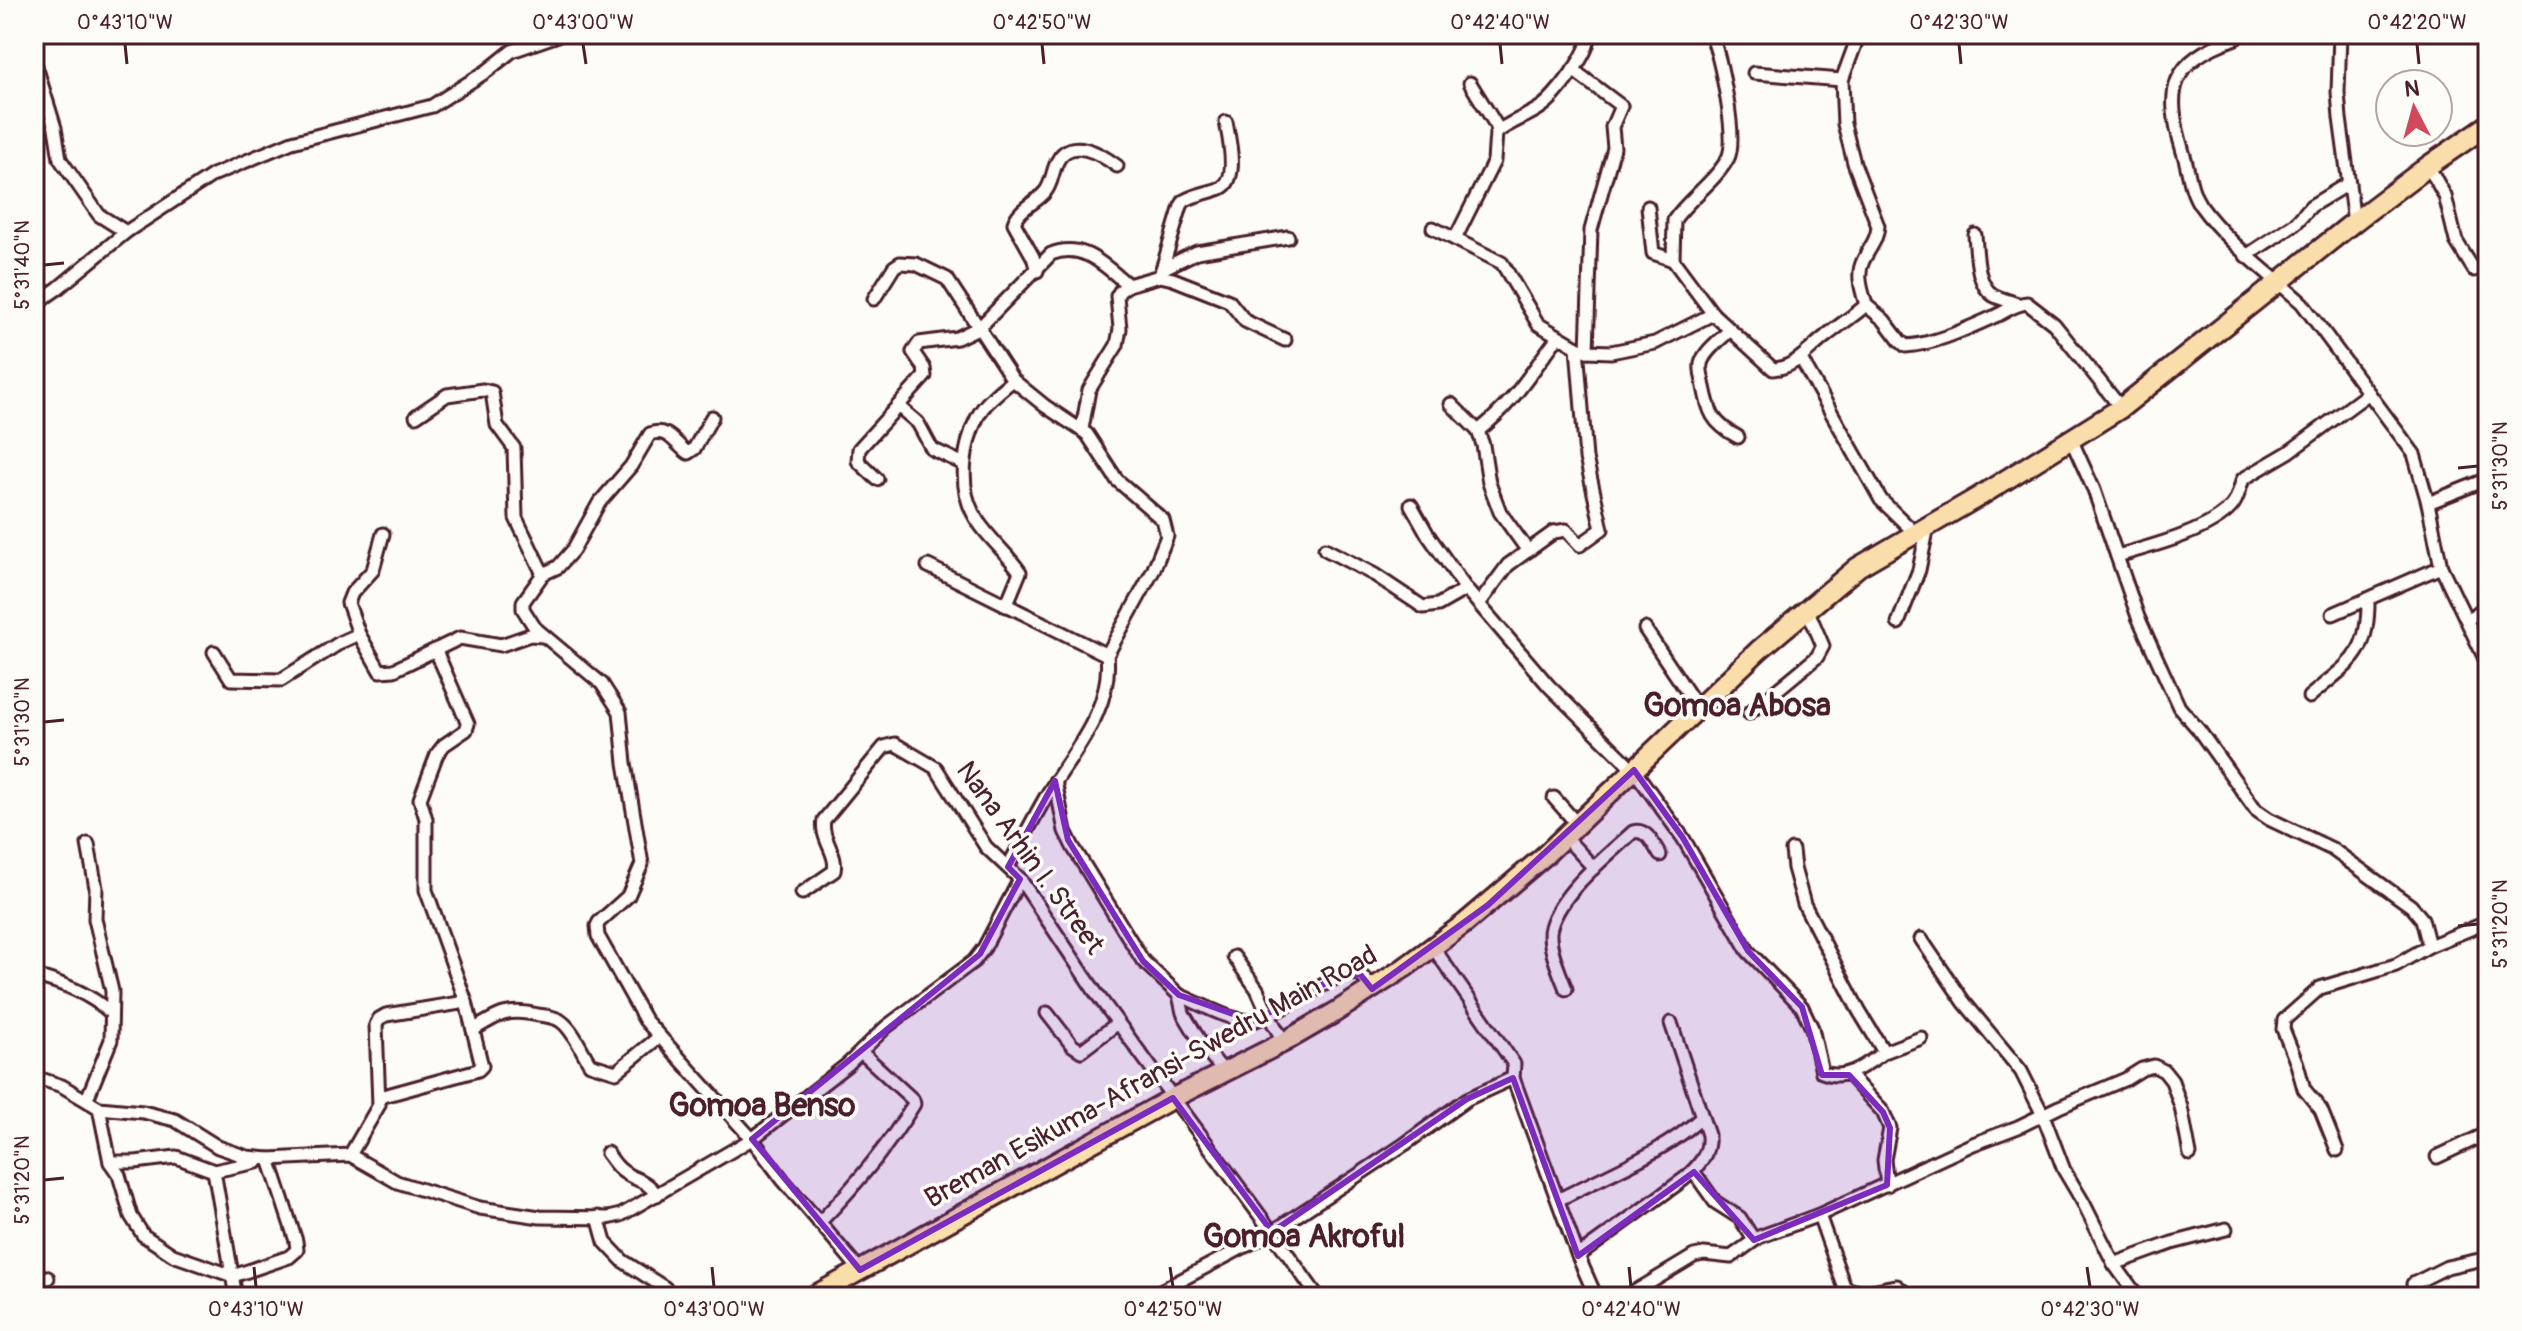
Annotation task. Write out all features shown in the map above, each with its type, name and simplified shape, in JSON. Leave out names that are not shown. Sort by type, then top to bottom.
[{"type":"main road","name":"Breman Esikuma-Afransi-Swedru Main Road","points":[[813,1297],[1173,1098],[1284,1042],[1372,989],[1433,947],[1488,905],[1571,831],[1759,650],[1858,567],[2121,408],[2354,222],[2488,125]]},
{"type":"street","points":[[34,305],[126,232],[213,175],[292,142],[432,106],[512,51],[561,34]]},
{"type":"street","points":[[1455,239],[1494,161],[1495,136],[1499,130],[1543,106],[1573,70],[1588,46],[1589,34]]},
{"type":"street","points":[[1673,260],[1674,220],[1726,161],[1732,145],[1723,75],[1711,34]]},
{"type":"street","points":[[1859,34],[1842,80],[1844,124],[1854,163],[1878,226],[1877,236],[1862,262],[1859,277],[1866,305],[1884,320],[1906,346],[1955,333],[2017,304],[2027,303],[2054,324],[2121,408]]},
{"type":"street","points":[[2340,34],[2338,92],[2354,222]]},
{"type":"street","points":[[2236,38],[2211,47],[2188,65],[2174,85],[2172,112],[2198,202],[2246,256],[2302,303],[2414,454],[2441,567],[2488,665]]},
{"type":"street","points":[[36,66],[55,128],[60,159],[99,215],[126,232]]},
{"type":"street","points":[[1479,604],[1508,565],[1558,530],[1566,530],[1580,545],[1602,529],[1586,458],[1582,349],[1591,230],[1614,148],[1612,127],[1621,109],[1619,104],[1573,70]]},
{"type":"street","points":[[1754,73],[1842,80]]},
{"type":"street","points":[[1470,83],[1499,130]]},
{"type":"street","points":[[1161,273],[1184,201],[1222,188],[1229,181],[1230,151],[1226,122]]},
{"type":"street","points":[[1037,271],[1033,257],[1014,223],[1019,214],[1044,194],[1057,161],[1069,151],[1081,148],[1100,153],[1117,166]]},
{"type":"street","points":[[2428,166],[2445,196],[2456,241],[2474,270]]},
{"type":"street","points":[[2246,256],[2296,223],[2311,206],[2349,183]]},
{"type":"street","points":[[1648,207],[1653,253],[1673,260],[1713,314],[1773,369],[1781,369],[1801,359],[1866,305]]},
{"type":"street","points":[[1433,228],[1502,263],[1532,317],[1558,337],[1582,349],[1611,352],[1655,343],[1713,314]]},
{"type":"street","points":[[1975,235],[1986,289],[2017,304]]},
{"type":"street","points":[[1082,429],[1089,390],[1117,345],[1120,329],[1117,296],[1123,287],[1161,273],[1197,252],[1288,237]]},
{"type":"street","points":[[877,479],[858,461],[859,449],[925,376],[924,368],[914,357],[914,347],[924,341],[957,338],[980,327],[1051,254],[1061,250],[1088,253],[1128,285]]},
{"type":"street","points":[[874,299],[894,267],[908,262],[947,279],[1013,380],[1045,406],[1082,429],[1093,440],[1117,480],[1157,514],[1166,527],[1167,536],[1153,571],[1107,655],[1101,707],[1055,781],[1008,867]]},
{"type":"street","points":[[1161,273],[1229,301],[1245,321],[1285,340]]},
{"type":"street","points":[[1730,330],[1701,363],[1701,374],[1709,412],[1723,429],[1738,437]]},
{"type":"street","points":[[1478,431],[1500,413],[1558,337]]},
{"type":"street","points":[[1801,359],[1881,500],[1922,529],[1919,570],[1898,623]]},
{"type":"street","points":[[1006,606],[1020,572],[971,510],[964,464],[978,416],[1013,380]]},
{"type":"street","points":[[416,416],[447,395],[483,390],[492,392],[497,425],[514,448],[516,518],[543,574]]},
{"type":"street","points":[[2117,556],[2160,543],[2222,516],[2236,500],[2243,479],[2289,452],[2369,393]]},
{"type":"street","points":[[1451,404],[1478,431],[1489,483],[1500,512],[1528,551]]},
{"type":"street","points":[[898,406],[918,423],[932,449],[964,464]]},
{"type":"street","points":[[712,417],[694,449],[688,453],[663,432],[650,434],[631,466],[599,503],[573,550],[558,567],[543,574],[523,606],[530,621],[544,636],[602,684],[620,712],[625,763],[642,860],[631,891],[599,922],[597,930],[634,1005],[752,1139],[860,1270]]},
{"type":"street","points":[[2071,439],[2094,490],[2138,617],[2179,707],[2256,810],[2343,855],[2411,906],[2422,919],[2429,946]]},
{"type":"street","points":[[2428,503],[2488,479]]},
{"type":"street","points":[[1411,505],[1466,589],[1549,686],[1634,770],[1683,838],[1748,951],[1802,1007],[1812,1028],[1821,1069],[1828,1075],[1849,1075],[1884,1052],[1921,1038]]},
{"type":"street","points":[[383,534],[373,570],[352,593],[348,603],[359,634],[380,671],[394,670],[460,638],[501,645],[530,635],[544,636]]},
{"type":"street","points":[[1325,549],[1375,575],[1423,607],[1438,605],[1466,589]]},
{"type":"street","points":[[928,566],[1107,655]]},
{"type":"street","points":[[2333,614],[2441,567]]},
{"type":"street","points":[[2309,697],[2357,655],[2367,634],[2368,599]]},
{"type":"street","points":[[2468,619],[2488,606]]},
{"type":"street","points":[[1749,713],[1817,657],[1823,646],[1808,611]]},
{"type":"street","points":[[1645,629],[1698,708]]},
{"type":"street","points":[[214,652],[231,679],[275,681],[359,634]]},
{"type":"street","points":[[380,1097],[480,1069],[482,1062],[466,1002],[426,890],[426,819],[420,795],[437,754],[444,745],[466,730],[468,724],[436,651]]},
{"type":"street","name":"Nana Arhin I. Street","points":[[802,893],[834,871],[836,866],[822,829],[824,820],[884,747],[892,743],[936,768],[986,847],[1020,879],[1118,1023],[1318,1297]]},
{"type":"street","points":[[1055,781],[1068,840],[1143,961],[1179,995],[1247,1020],[1258,1020],[1341,975],[1360,974],[1372,989]]},
{"type":"street","points":[[1554,798],[1594,868]]},
{"type":"street","points":[[1566,989],[1555,960],[1550,931],[1564,904],[1584,876],[1637,830],[1645,833],[1660,855]]},
{"type":"street","points":[[87,1099],[111,1040],[112,991],[95,919],[96,882],[88,844]]},
{"type":"street","points":[[1792,850],[1804,904],[1859,1011],[1884,1052]]},
{"type":"street","points":[[110,1162],[176,1157],[214,1171],[269,1159],[350,1155],[397,1182],[480,1208],[522,1216],[621,1215],[752,1139],[861,1052],[886,1027],[980,954],[1020,879]]},
{"type":"street","points":[[2337,1150],[2321,1110],[2304,1089],[2282,1024],[2320,988],[2396,965],[2429,946],[2488,922]]},
{"type":"street","points":[[1921,939],[1964,1002],[2021,1071],[2043,1115],[2064,1170],[2114,1264],[2138,1297]]},
{"type":"street","points":[[1433,947],[1511,1057],[1516,1070],[1513,1078],[1596,1297]]},
{"type":"street","points":[[1234,957],[1257,989],[1284,1042]]},
{"type":"street","points":[[34,976],[46,978],[97,1000],[110,1012]]},
{"type":"street","points":[[1179,995],[1183,1013],[1223,1071]]},
{"type":"street","points":[[350,1155],[376,1111],[380,1097],[376,1025],[379,1019],[386,1015],[466,1002]]},
{"type":"street","points":[[473,1030],[508,1012],[556,1018],[567,1027],[590,1064],[616,1072],[659,1037]]},
{"type":"street","points":[[1047,1013],[1072,1045],[1081,1051],[1118,1023]]},
{"type":"street","points":[[1578,1256],[1693,1171],[1709,1144],[1671,1023]]},
{"type":"street","points":[[819,1223],[878,1156],[914,1104],[861,1052]]},
{"type":"street","points":[[1626,1297],[1694,1256],[1731,1257],[1766,1234],[1819,1215],[1973,1144],[2126,1079],[2142,1069],[2154,1066],[2164,1071],[2172,1081],[2181,1107],[2190,1154]]},
{"type":"street","points":[[1849,1075],[1883,1112],[1890,1128],[1884,1160],[1887,1185]]},
{"type":"street","points":[[1149,1297],[1272,1232],[1467,1099],[1513,1078]]},
{"type":"street","points":[[34,1080],[62,1086],[99,1108],[159,1115],[175,1120],[234,1154],[269,1159]]},
{"type":"street","points":[[99,1108],[110,1162],[119,1175],[131,1216],[143,1235],[173,1255],[233,1276],[289,1257],[297,1250],[269,1159]]},
{"type":"street","points":[[1558,1200],[1664,1145],[1702,1117]]},
{"type":"street","points":[[2437,1157],[2488,1133]]},
{"type":"street","points":[[607,1153],[620,1169],[650,1185],[657,1195]]},
{"type":"street","points":[[214,1171],[236,1297]]},
{"type":"street","points":[[1693,1171],[1719,1206],[1740,1218],[1754,1240]]},
{"type":"street","points":[[1819,1215],[1844,1286],[1851,1292],[1860,1293],[1897,1286],[1910,1297]]},
{"type":"street","points":[[598,1217],[605,1242],[623,1261],[665,1288]]},
{"type":"street","points":[[2114,1264],[2172,1243],[2226,1229]]},
{"type":"street","points":[[2413,1284],[2447,1267],[2488,1258]]},
{"type":"street","points":[[34,1273],[48,1278]]},
{"type":"highlighted area","points":[[1634,770],[1683,838],[1748,951],[1802,1007],[1822,1075],[1849,1075],[1883,1112],[1890,1128],[1887,1185],[1754,1240],[1694,1172],[1578,1256],[1513,1078],[1467,1099],[1272,1232],[1173,1098],[860,1270],[752,1139],[980,954],[1020,879],[1008,867],[1055,781],[1068,840],[1143,961],[1179,995],[1253,1021],[1341,975],[1360,974],[1372,989],[1488,905]]},
{"type":"district","name":"Gomoa Abosa","points":[[1737,706]]},
{"type":"district","name":"Gomoa Benso","points":[[762,1106]]},
{"type":"district","name":"Gomoa Akroful","points":[[1304,1237]]}]
